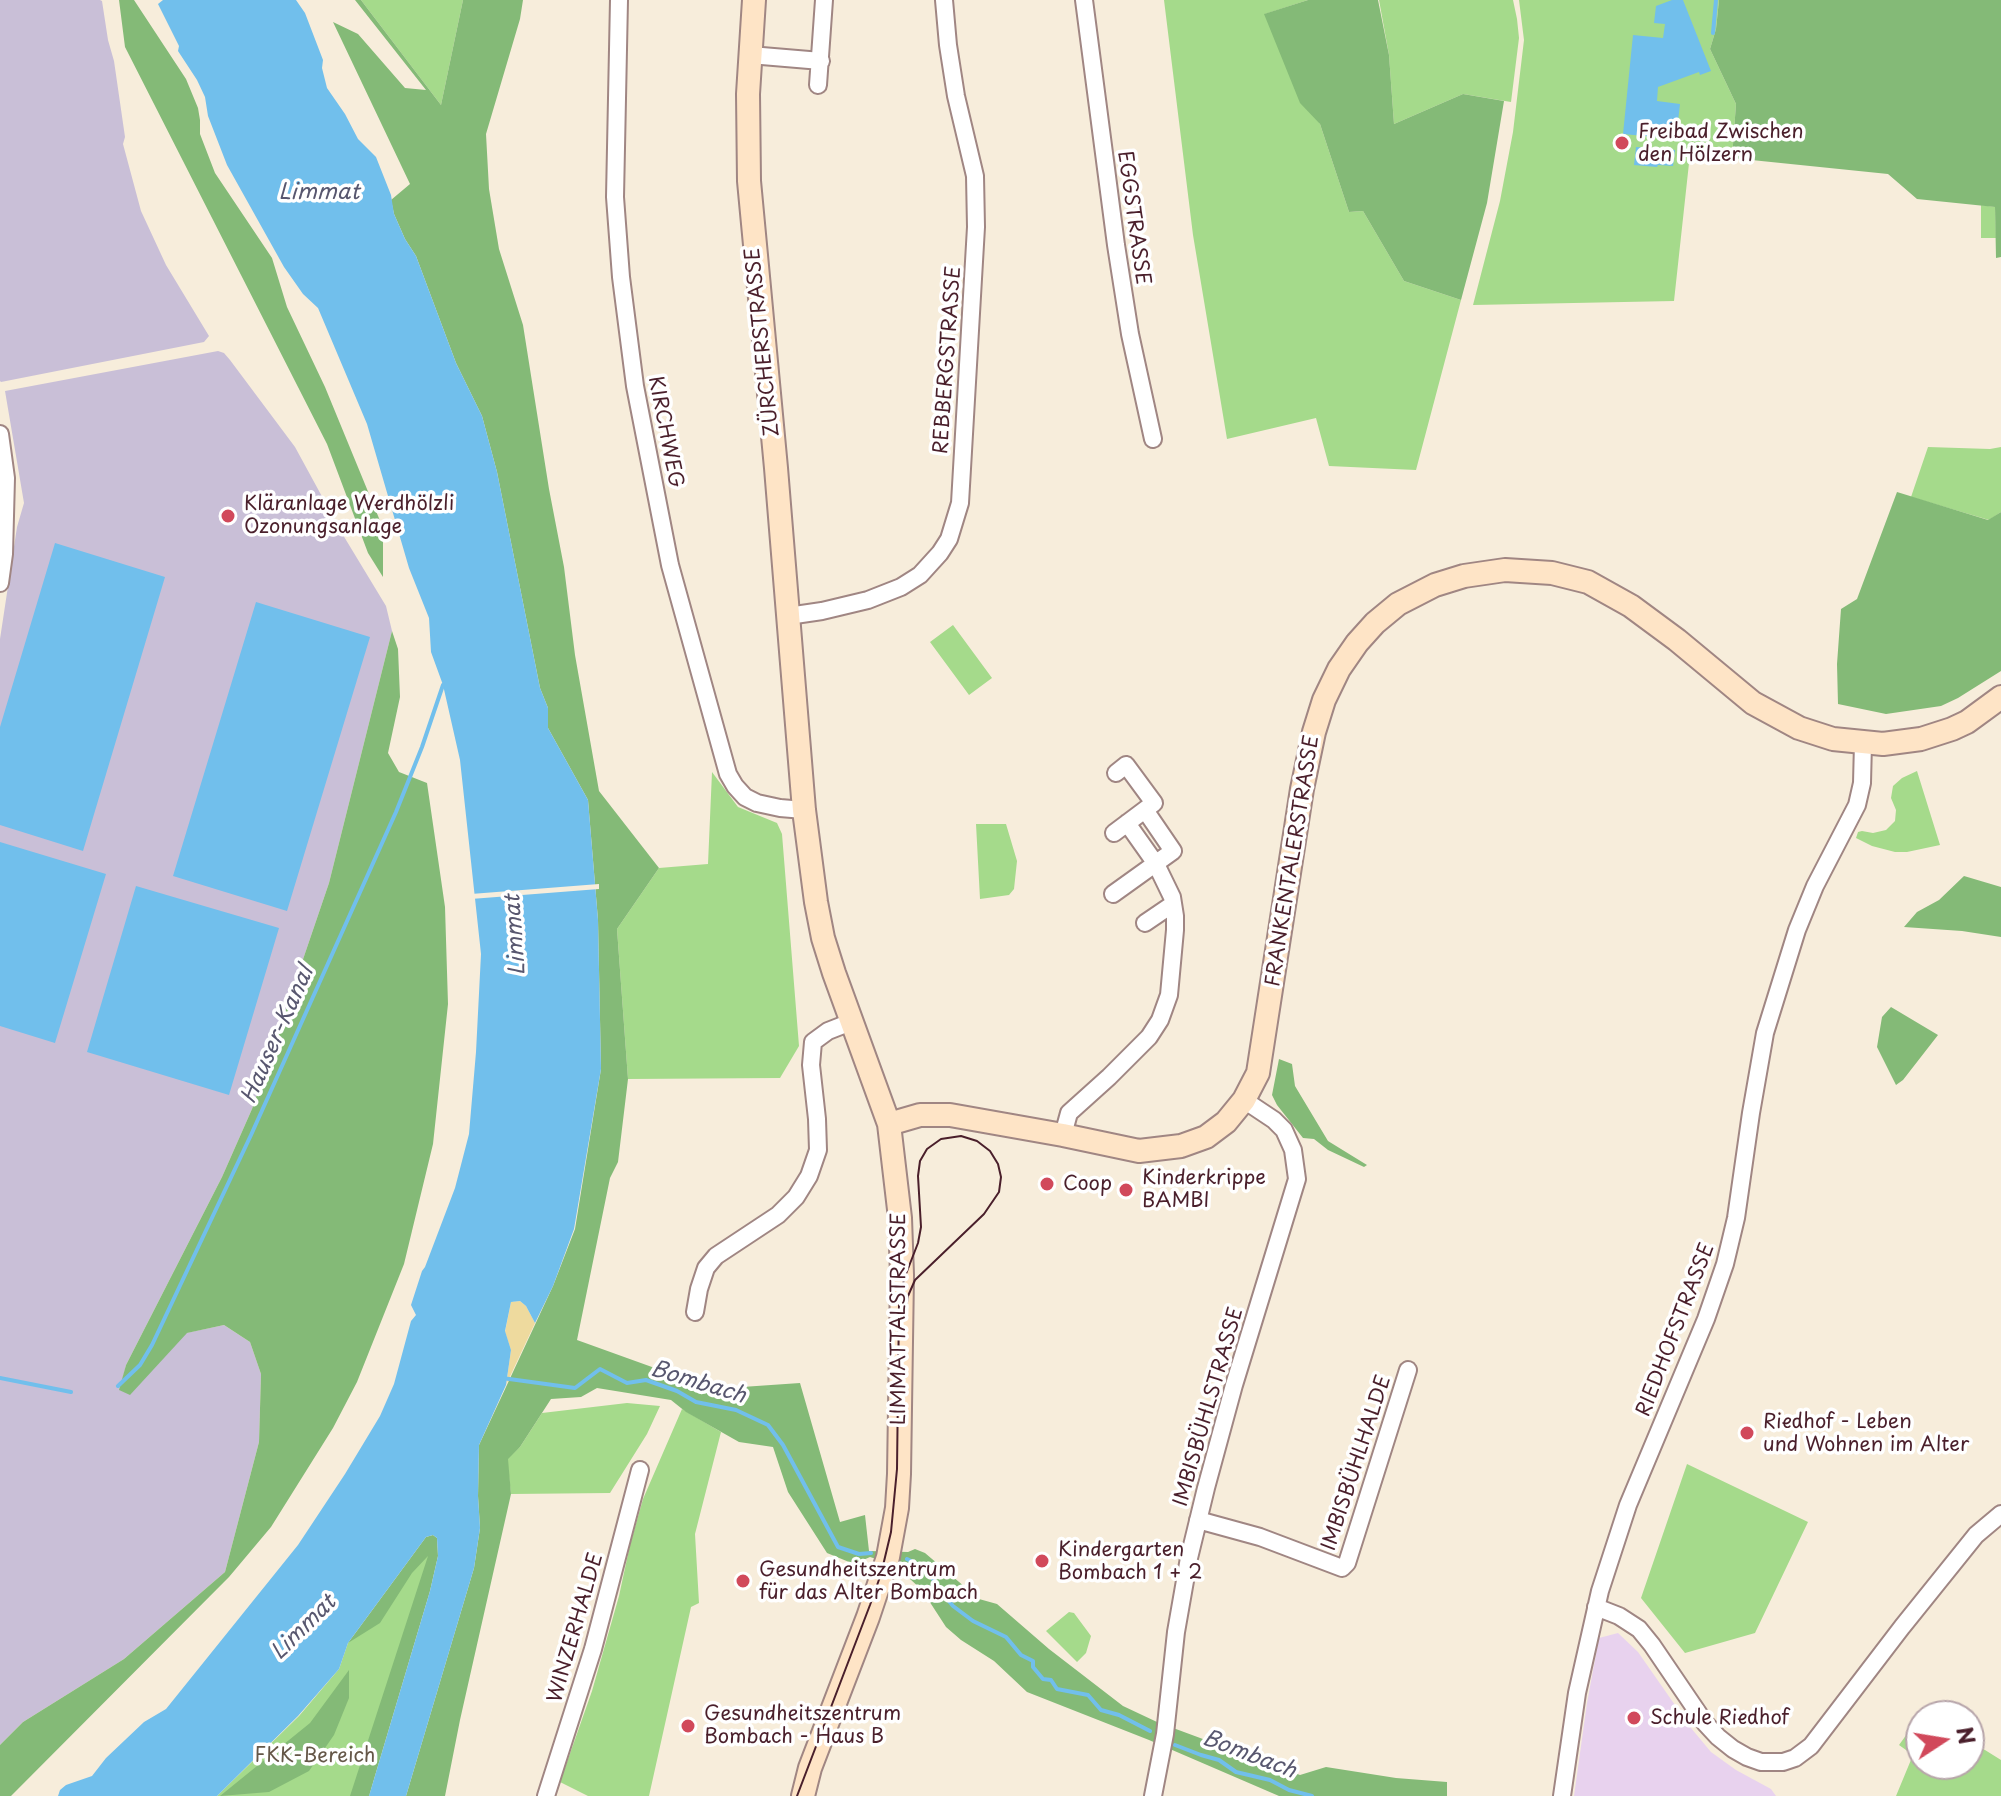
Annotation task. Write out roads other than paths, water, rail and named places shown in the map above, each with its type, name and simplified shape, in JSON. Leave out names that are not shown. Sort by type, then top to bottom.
[{"type":"main road","name":"ZÜRCHERSTRASSE","points":[[754,0],[748,123],[751,226],[789,622]]},
{"type":"main road","name":"FRANKENTALERSTRASSE","points":[[889,1124],[920,1115],[950,1115],[1139,1151],[1181,1146],[1206,1137],[1226,1122],[1244,1100],[1258,1073],[1302,789],[1318,717],[1335,677],[1357,643],[1385,613],[1412,596],[1449,580],[1474,573],[1505,570],[1552,573],[1588,582],[1631,606],[1677,640],[1740,694],[1799,728],[1833,739],[1896,743],[1940,733],[1979,714],[2001,697]]},
{"type":"main road","name":"LIMMATTALSTRASSE","points":[[789,622],[804,810],[816,902],[823,938],[889,1124],[900,1218],[902,1275],[899,1474],[897,1508],[888,1557],[878,1591],[810,1768],[803,1796]]},
{"type":"main road","name":"LIMMATTALSTRASSE","points":[[792,1796],[810,1768]]},
{"type":"street","name":"KIRCHWEG","points":[[619,0],[615,197],[620,264],[635,386],[670,565],[728,774],[745,797],[757,803],[804,810]]},
{"type":"street","points":[[818,85],[824,0]]},
{"type":"street","name":"REBBERGSTRASSE","points":[[789,622],[868,600],[901,587],[920,575],[949,539],[960,503],[976,227],[975,176],[954,83],[944,0]]},
{"type":"street","name":"EGGSTRASSE","points":[[1084,0],[1118,258],[1130,334],[1153,439]]},
{"type":"street","points":[[750,55],[821,61]]},
{"type":"street","points":[[0,434],[6,478],[0,583]]},
{"type":"street","name":"RIEDHOFSTRASSE","points":[[1562,1796],[1577,1693],[1596,1607],[1628,1505],[1706,1319],[1725,1264],[1736,1218],[1765,1033],[1797,930],[1815,886],[1857,805],[1862,783],[1863,743]]},
{"type":"street","points":[[1063,1135],[1069,1113],[1149,1037],[1160,1020],[1169,995],[1175,930],[1167,883],[1156,864],[1121,828],[1154,803],[1126,765],[1116,773]]},
{"type":"street","points":[[1113,894],[1173,851],[1145,810]]},
{"type":"street","points":[[1145,923],[1173,904]]},
{"type":"street","points":[[695,1312],[706,1268],[716,1256],[778,1215],[796,1197],[809,1176],[818,1150],[811,1065],[813,1042],[828,1031],[851,1022]]},
{"type":"street","name":"IMBISBÜHLSTRASSE","points":[[1153,1796],[1165,1734],[1176,1632],[1189,1558],[1234,1385],[1297,1179],[1293,1150],[1284,1130],[1244,1100]]},
{"type":"street","name":"IMBISBÜHLHALDE","points":[[1198,1520],[1260,1537],[1342,1568],[1347,1563],[1408,1370]]},
{"type":"street","name":"WINZERHALDE","points":[[546,1796],[593,1649],[640,1470]]},
{"type":"street","points":[[1596,1607],[1619,1616],[1639,1629],[1705,1723],[1728,1746],[1761,1762],[1783,1762],[1795,1758],[1811,1746],[1976,1535],[2001,1514]]},
{"type":"water","name":"Limmat","points":[[163,0],[296,0],[305,13],[323,60],[327,88],[358,139],[376,157],[391,195],[394,214],[416,256],[456,363],[482,416],[497,472],[540,688],[548,708],[548,728],[588,800],[598,920],[601,1069],[574,1229],[553,1286],[535,1323],[526,1306],[520,1301],[511,1302],[505,1331],[511,1350],[506,1385],[479,1445],[480,1528],[474,1568],[406,1796],[369,1796],[430,1591],[438,1556],[437,1538],[433,1535],[426,1537],[348,1643],[339,1669],[298,1716],[217,1796],[58,1796],[66,1785],[92,1776],[106,1758],[144,1722],[166,1709],[298,1545],[380,1416],[394,1384],[411,1321],[416,1315],[411,1305],[422,1271],[455,1188],[469,1134],[476,1052],[481,954],[460,760],[443,685],[431,652],[429,618],[409,568],[367,424],[318,308],[303,294],[284,267],[227,165],[208,116],[205,97],[178,51],[179,46],[158,4]]},
{"type":"water","points":[[1683,0],[1711,71],[1700,75],[1699,72],[1658,87],[1657,101],[1680,104],[1676,139],[1623,134],[1633,35],[1663,38],[1665,24],[1654,23],[1656,6]]},
{"type":"water","points":[[1636,147],[1675,150],[1673,166],[1634,165]]},
{"type":"water","points":[[55,543],[165,577],[83,851],[0,825],[0,727]]},
{"type":"water","points":[[256,602],[370,637],[287,911],[173,876]]},
{"type":"water","points":[[0,842],[106,874],[55,1043],[0,1026]]},
{"type":"water","points":[[136,886],[279,928],[229,1095],[87,1052]]},
{"type":"waterway","points":[[1713,33],[1716,0]]},
{"type":"waterway","name":"Hauser-Kanal","points":[[118,1386],[140,1365],[152,1345],[251,1135],[396,812],[443,685]]},
{"type":"waterway","name":"Bombach","points":[[502,1378],[575,1388],[600,1369],[627,1383],[646,1380],[677,1391],[696,1402],[736,1410],[768,1425],[783,1445],[838,1547],[859,1554],[871,1553]]},
{"type":"waterway","name":"Hauser-Kanal","points":[[0,1378],[71,1392]]},
{"type":"waterway","name":"Bombach","points":[[907,1559],[928,1570],[953,1606],[973,1621],[1006,1637],[1021,1655],[1033,1661],[1033,1667],[1043,1679],[1051,1680],[1057,1689],[1088,1695],[1101,1710],[1119,1715],[1150,1731]]},
{"type":"waterway","name":"Bombach","points":[[1175,1745],[1219,1760],[1236,1772],[1270,1780],[1289,1790],[1312,1796]]},
{"type":"tram line","points":[[797,1796],[870,1605],[891,1532],[897,1469],[899,1306],[904,1279],[921,1227],[920,1161],[927,1149],[941,1139],[961,1136],[977,1141],[990,1151],[998,1164],[1001,1177],[999,1192],[984,1214],[915,1280],[905,1315]]},
{"type":"place","name":"Freibad Zwischen den Hölzern","points":[[1622,143]]},
{"type":"place","name":"Kläranlage Werdhölzli Ozonungsanlage","points":[[228,516]]},
{"type":"place","name":"Coop","points":[[1047,1184]]},
{"type":"place","name":"Kinderkrippe BAMBI","points":[[1126,1190]]},
{"type":"place","name":"Riedhof - Leben und Wohnen im Alter","points":[[1747,1433]]},
{"type":"place","name":"Kindergarten Bombach 1 + 2","points":[[1042,1561]]},
{"type":"place","name":"Gesundheitszentrum für das Alter Bombach","points":[[743,1581]]},
{"type":"place","name":"Schule Riedhof","points":[[1634,1718]]},
{"type":"place","name":"Gesundheitszentrum Bombach - Haus B","points":[[688,1726]]},
{"type":"park label","name":"FKK-Bereich","points":[[315,1756]]}]
